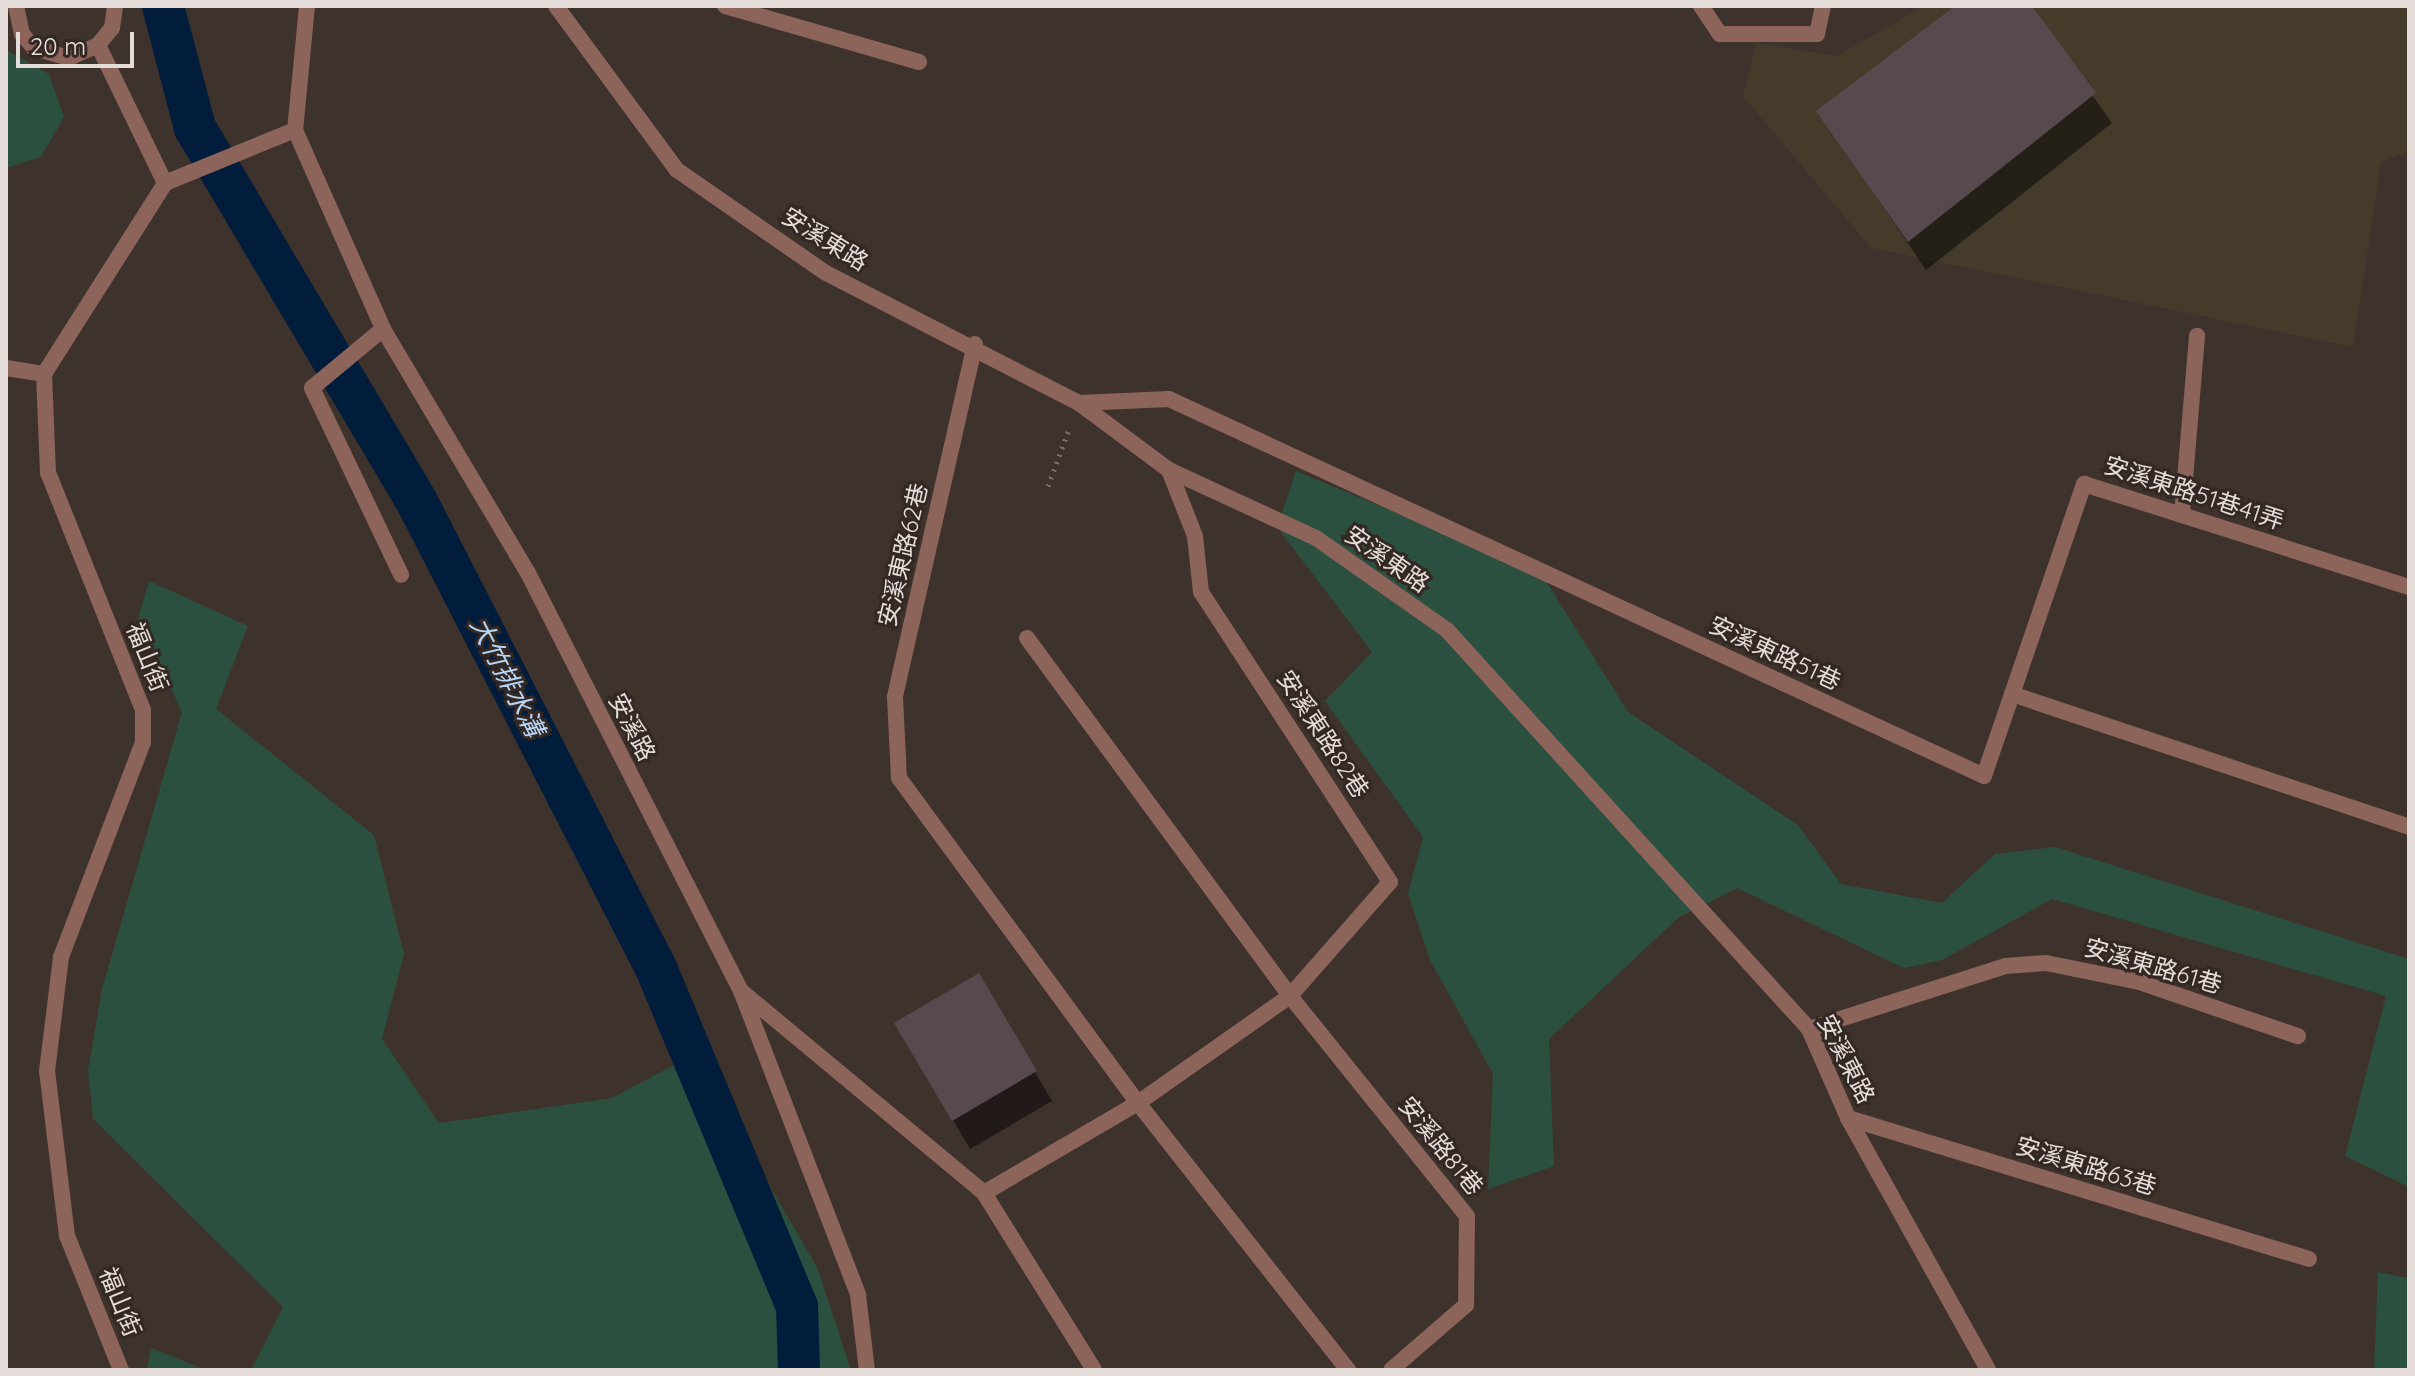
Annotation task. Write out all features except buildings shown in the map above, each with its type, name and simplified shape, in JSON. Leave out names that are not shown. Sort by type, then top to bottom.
[{"type":"street","points":[[16,6],[22,34],[50,56],[69,58],[98,45],[112,28],[115,6]]},
{"type":"street","points":[[6,368],[44,374],[165,183],[295,130],[307,6]]},
{"type":"street","name":"安溪東路","points":[[556,6],[677,170],[826,273],[975,344],[1079,403],[1169,470],[1316,538],[1447,630],[1809,1029],[1848,1118],[1988,1370]]},
{"type":"street","points":[[725,6],[919,62]]},
{"type":"street","points":[[1701,6],[1720,34],[1817,34],[1823,6]]},
{"type":"street","points":[[98,45],[165,183]]},
{"type":"street","name":"安溪路","points":[[295,130],[383,329],[528,573],[741,991],[858,1295],[867,1370]]},
{"type":"street","points":[[383,329],[370,344],[312,388],[401,575]]},
{"type":"street","points":[[2182,515],[2197,336]]},
{"type":"street","name":"安溪東路62巷","points":[[975,344],[895,697],[899,778],[1138,1103]]},
{"type":"street","name":"福山街","points":[[44,374],[48,473],[143,710],[143,742],[61,957],[47,1071],[67,1236],[121,1370]]},
{"type":"street","name":"安溪東路51巷","points":[[1079,403],[1169,399],[1984,776],[2012,694]]},
{"type":"street","name":"安溪東路82巷","points":[[1169,470],[1195,536],[1201,592],[1390,882],[1290,996]]},
{"type":"street","name":"安溪東路51巷41弄","points":[[2012,694],[2084,484],[2409,587]]},
{"type":"street","name":"安溪路81巷","points":[[1027,638],[1290,996],[1467,1216],[1466,1305],[1391,1370]]},
{"type":"street","points":[[2012,694],[2409,827]]},
{"type":"street","name":"安溪東路61巷","points":[[1809,1029],[2005,966],[2046,963],[2139,982],[2298,1036]]},
{"type":"street","points":[[741,991],[984,1193],[1094,1370]]},
{"type":"street","points":[[984,1193],[1138,1103],[1290,996]]},
{"type":"street","points":[[1138,1103],[1348,1370]]},
{"type":"street","name":"安溪東路63巷","points":[[1848,1118],[2309,1259]]},
{"type":"path","points":[[1048,486],[1079,403]]},
{"type":"shaded area","points":[[1924,6],[2409,6],[2409,152],[2381,162],[2353,347],[1871,248],[1743,96],[1756,43],[1837,56]]},
{"type":"green space","points":[[6,50],[49,74],[64,117],[41,157],[6,168]]},
{"type":"green space","points":[[1296,471],[1541,573],[1628,712],[1798,825],[1841,884],[1942,903],[1995,854],[2055,847],[2409,959],[2409,1187],[2345,1156],[2386,996],[2052,899],[1942,960],[1904,968],[1737,888],[1679,917],[1549,1039],[1554,1166],[1488,1189],[1493,1074],[1430,960],[1408,894],[1423,837],[1325,701],[1372,652],[1277,527]]},
{"type":"green space","points":[[149,581],[248,626],[216,709],[374,835],[404,954],[382,1039],[439,1123],[612,1098],[693,1055],[817,1267],[851,1370],[251,1370],[283,1307],[93,1119],[88,1070],[102,989],[182,712],[138,619]]},
{"type":"green space","points":[[2378,1272],[2409,1278],[2409,1370],[2374,1370]]},
{"type":"green space","points":[[151,1348],[206,1370],[147,1370]]},
{"type":"waterway","name":"大竹排水溝","points":[[163,6],[195,128],[417,502],[656,968],[797,1306],[799,1370]]}]
